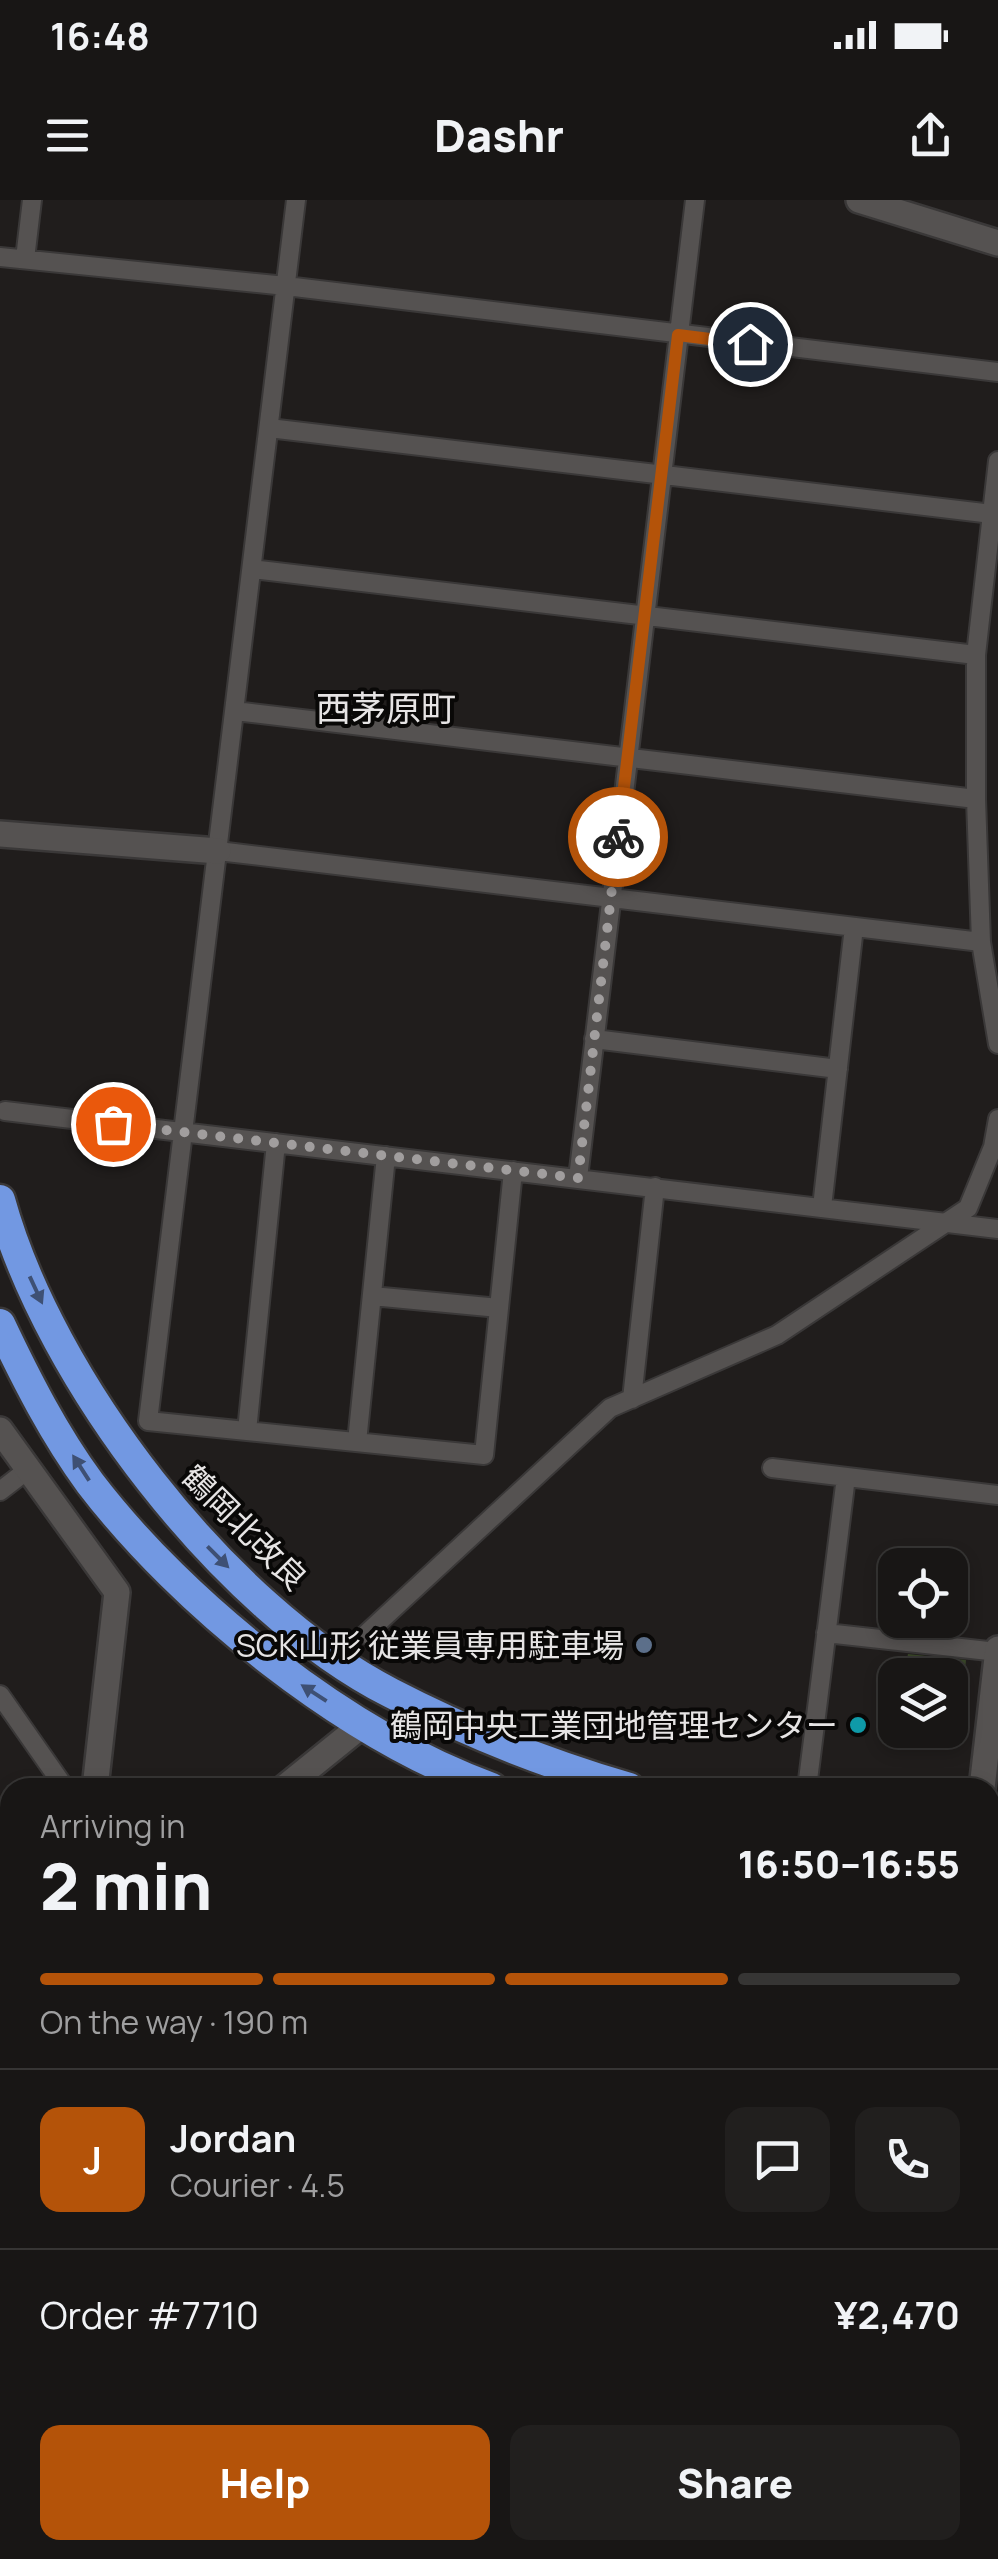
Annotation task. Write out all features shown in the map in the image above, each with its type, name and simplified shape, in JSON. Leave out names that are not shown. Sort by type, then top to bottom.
[{"type":"highway","name":"鶴岡北改良","points":[[0,1200],[8,1227],[72,1368],[130,1456],[185,1524],[257,1595],[388,1692],[562,1768],[596,1778]]},
{"type":"highway","points":[[0,1324],[32,1390],[90,1482],[156,1559],[295,1681],[362,1724],[465,1778]]},
{"type":"street","points":[[25,259],[32,200]]},
{"type":"street","points":[[296,200],[148,1421],[484,1455],[513,1171]]},
{"type":"street","points":[[578,1178],[694,200]]},
{"type":"street","points":[[859,200],[998,242]]},
{"type":"street","points":[[0,257],[286,286],[998,372]]},
{"type":"street","points":[[269,428],[992,514]]},
{"type":"street","points":[[998,461],[993,544],[976,655],[981,942],[998,1044]]},
{"type":"street","points":[[252,569],[976,655]]},
{"type":"street","points":[[235,711],[976,799]]},
{"type":"street","points":[[0,834],[218,852],[981,942]]},
{"type":"street","points":[[822,1206],[854,927]]},
{"type":"street","points":[[594,1039],[838,1069]]},
{"type":"street","points":[[5,1111],[998,1230]]},
{"type":"street","points":[[366,1634],[610,1408],[777,1334],[968,1208],[993,1146],[998,1119]]},
{"type":"street","points":[[246,1431],[276,1143]]},
{"type":"street","points":[[357,1442],[386,1156]]},
{"type":"street","points":[[632,1399],[655,1187]]},
{"type":"street","points":[[372,1296],[499,1308]]},
{"type":"street","points":[[0,1430],[26,1472],[117,1592],[95,1778]]},
{"type":"street","points":[[772,1468],[998,1495]]},
{"type":"street","points":[[0,1491],[26,1472]]},
{"type":"street","points":[[807,1778],[846,1477]]},
{"type":"street","points":[[826,1632],[998,1650],[983,1778]]},
{"type":"street","points":[[0,1695],[59,1778]]},
{"type":"street","points":[[0,1731],[18,1719]]},
{"type":"street","points":[[296,1778],[362,1724]]},
{"type":"green space","points":[[908,1654],[947,1658],[907,1658]]},
{"type":"way so far","points":[[113,1124],[578,1178],[618,837]]},
{"type":"place","name":"SCK山形 従業員専用駐車場","points":[[644,1645]]},
{"type":"place","name":"鶴岡中央工業団地管理センター","points":[[858,1725]]},
{"type":"district","name":"西茅原町","points":[[386,708]]},
{"type":"route","points":[[618,837],[678,335],[750,344]]}]
